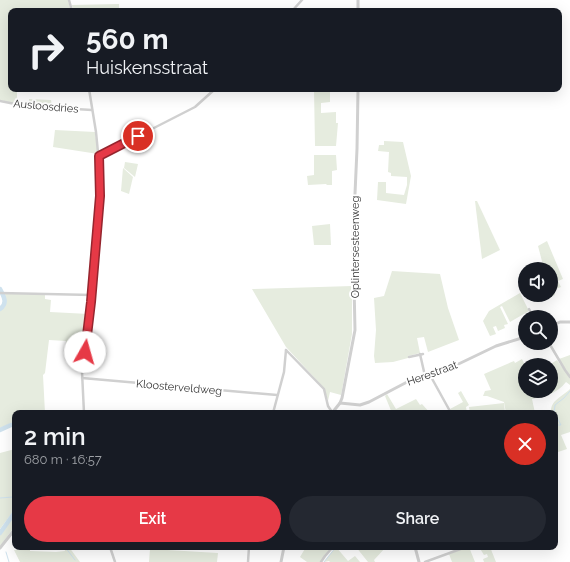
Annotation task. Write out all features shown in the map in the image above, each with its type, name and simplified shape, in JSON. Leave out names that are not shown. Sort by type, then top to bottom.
[{"type":"street","points":[[295,8],[302,0]]},
{"type":"street","points":[[84,410],[82,378],[92,295],[100,196],[99,156],[89,92]]},
{"type":"street","points":[[99,156],[195,107],[212,92]]},
{"type":"street","name":"Oplintersesteenweg","points":[[340,403],[345,387],[355,330],[353,238],[358,92]]},
{"type":"street","name":"Ausloosdries","points":[[0,101],[25,106],[92,110]]},
{"type":"street","points":[[1,293],[92,295]]},
{"type":"street","points":[[558,323],[570,322]]},
{"type":"street","name":"Herestraat","points":[[340,403],[365,404],[409,381],[446,370],[496,346],[518,339]]},
{"type":"street","points":[[274,410],[284,372],[286,350],[324,389],[330,410]]},
{"type":"street","points":[[553,350],[570,377]]},
{"type":"street","points":[[409,357],[421,354],[425,376]]},
{"type":"street","points":[[430,375],[449,410]]},
{"type":"street","name":"Kloosterveldweg","points":[[82,378],[277,395]]},
{"type":"street","points":[[334,410],[340,403]]},
{"type":"street","points":[[0,548],[12,533]]},
{"type":"street","points":[[111,550],[115,562]]},
{"type":"street","points":[[248,562],[249,550]]},
{"type":"street","points":[[281,562],[283,550]]},
{"type":"street","points":[[321,562],[330,550]]},
{"type":"street","points":[[416,550],[419,562]]},
{"type":"street","points":[[425,562],[458,550]]},
{"type":"shaded area","points":[[0,0],[68,0],[70,8],[8,8],[8,92],[17,92],[17,104],[0,100]]},
{"type":"shaded area","points":[[119,4],[119,8],[72,8],[72,5]]},
{"type":"shaded area","points":[[314,92],[330,92],[330,102],[321,103],[321,113],[336,112],[336,123],[338,123],[336,146],[315,146]]},
{"type":"shaded area","points":[[29,99],[51,100],[52,106],[29,105]]},
{"type":"shaded area","points":[[55,130],[95,132],[98,154],[53,147]]},
{"type":"shaded area","points":[[384,141],[403,142],[411,176],[406,204],[377,200],[378,182],[386,182],[386,193],[404,195],[407,185],[407,177],[391,176],[391,173],[388,172],[389,152],[378,151],[379,145],[384,145]]},
{"type":"shaded area","points":[[314,155],[336,155],[337,170],[332,171],[332,185],[308,185],[307,176],[314,175]]},
{"type":"shaded area","points":[[125,162],[138,164],[135,177],[124,168]]},
{"type":"shaded area","points":[[123,168],[133,177],[129,194],[121,191]]},
{"type":"shaded area","points":[[475,201],[477,201],[500,250],[482,259]]},
{"type":"shaded area","points":[[330,224],[331,245],[314,245],[312,226]]},
{"type":"shaded area","points":[[547,241],[556,262],[542,262],[538,246]]},
{"type":"shaded area","points":[[558,267],[563,279],[558,281]]},
{"type":"shaded area","points":[[392,271],[440,274],[448,308],[459,340],[428,352],[424,337],[417,338],[420,353],[393,362],[375,363],[374,356],[376,330],[374,298],[384,296]]},
{"type":"shaded area","points":[[558,281],[561,287],[558,288]]},
{"type":"shaded area","points":[[352,286],[352,334],[341,395],[330,392],[328,401],[324,388],[286,347],[252,289]]},
{"type":"shaded area","points":[[3,293],[45,294],[45,299],[51,300],[50,312],[89,314],[83,360],[74,359],[74,347],[66,347],[66,341],[49,340],[45,373],[43,375],[45,410],[12,410],[12,423],[0,428],[0,311],[4,307],[5,298]]},
{"type":"shaded area","points":[[518,294],[518,302],[524,302],[528,310],[518,310],[518,317],[510,322],[502,306],[500,307],[508,324],[504,325],[505,328],[498,331],[496,326],[493,327],[496,334],[490,336],[483,321],[489,311]]},
{"type":"shaded area","points":[[570,355],[570,376],[559,359]]},
{"type":"shaded area","points":[[514,361],[515,363],[518,361],[518,398],[536,398],[532,399],[534,410],[505,410],[504,402],[483,396],[485,391],[491,390],[484,374]]},
{"type":"shaded area","points":[[558,361],[570,378],[570,385],[566,382],[558,390]]},
{"type":"shaded area","points":[[570,389],[570,432],[561,435],[567,449],[558,452],[558,410],[551,410],[552,405]]},
{"type":"shaded area","points":[[461,391],[469,405],[466,407],[466,410],[450,409],[463,402],[458,393]]},
{"type":"shaded area","points":[[387,394],[396,409],[416,399],[420,405],[422,404],[427,410],[391,410],[385,396]]},
{"type":"shaded area","points":[[504,403],[505,410],[470,410],[469,407]]},
{"type":"shaded area","points":[[12,450],[12,513],[0,529],[0,453]]},
{"type":"shaded area","points":[[12,519],[12,530],[0,546],[0,535]]},
{"type":"shaded area","points":[[14,550],[56,552],[71,550],[80,562],[20,562]]},
{"type":"shaded area","points":[[150,550],[218,553],[217,562],[149,562]]},
{"type":"shaded area","points":[[304,550],[330,550],[320,562],[307,562],[300,557]]},
{"type":"shaded area","points":[[334,550],[339,550],[348,561],[355,556],[360,562],[329,561],[324,562]]},
{"type":"shaded area","points":[[358,550],[383,550],[374,560],[375,562],[368,562]]},
{"type":"shaded area","points":[[460,550],[470,550],[475,562],[452,562],[449,554]]},
{"type":"shaded area","points":[[481,550],[491,550],[496,562],[484,562],[483,559],[488,557],[487,554],[484,555]]},
{"type":"waterway","points":[[0,289],[5,302],[0,309]]},
{"type":"waterway","points":[[554,410],[555,405],[570,391]]},
{"type":"waterway","points":[[558,420],[561,425],[558,425]]},
{"type":"waterway","points":[[0,430],[12,425]]},
{"type":"waterway","points":[[0,498],[12,497]]},
{"type":"waterway","points":[[0,533],[12,516]]},
{"type":"waterway","points":[[67,550],[75,560]]},
{"type":"waterway","points":[[324,562],[334,550]]},
{"type":"waterway","points":[[6,552],[9,562]]},
{"type":"route","points":[[85,352],[91,302],[101,183],[99,156],[138,136]]}]
